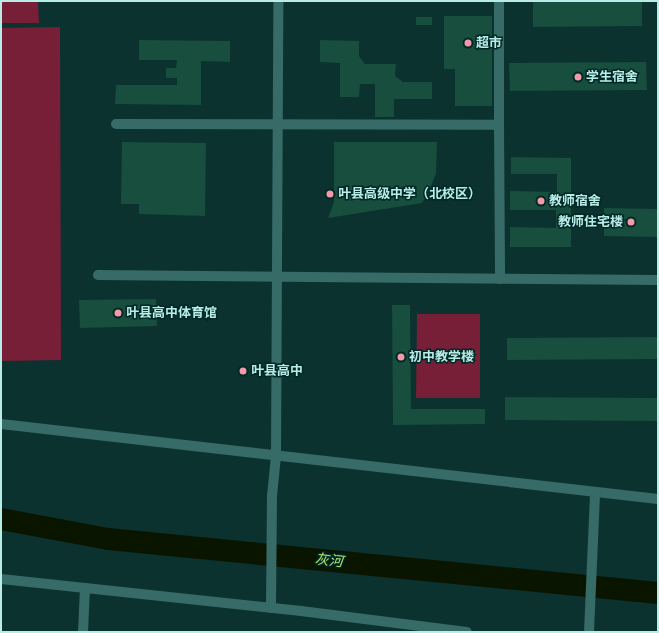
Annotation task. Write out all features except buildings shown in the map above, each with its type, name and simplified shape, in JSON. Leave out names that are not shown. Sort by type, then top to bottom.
[{"type":"street","points":[[271,608],[272,508],[276,456],[278,1]]},
{"type":"street","points":[[500,1],[500,279]]},
{"type":"street","points":[[116,124],[499,125]]},
{"type":"street","points":[[98,275],[658,280]]},
{"type":"street","points":[[1,424],[658,499]]},
{"type":"street","points":[[589,632],[595,492]]},
{"type":"street","points":[[1,579],[271,608],[467,632]]},
{"type":"street","points":[[82,632],[85,588]]},
{"type":"shaded area","points":[[1,1],[38,1],[39,23],[1,23]]},
{"type":"shaded area","points":[[60,27],[61,360],[1,361],[1,28]]},
{"type":"shaded area","points":[[417,314],[480,314],[480,398],[416,398]]},
{"type":"waterway","name":"灰河","points":[[1,519],[108,539],[658,593]]},
{"type":"place","name":"超市","points":[[468,43]]},
{"type":"place","name":"学生宿舍","points":[[578,77]]},
{"type":"place","name":"叶县高级中学（北校区）","points":[[330,194]]},
{"type":"place","name":"教师宿舍","points":[[541,201]]},
{"type":"place","name":"教师住宅楼","points":[[631,222]]},
{"type":"place","name":"叶县高中体育馆","points":[[118,313]]},
{"type":"place","name":"初中教学楼","points":[[401,357]]},
{"type":"place","name":"叶县高中","points":[[243,371]]}]
